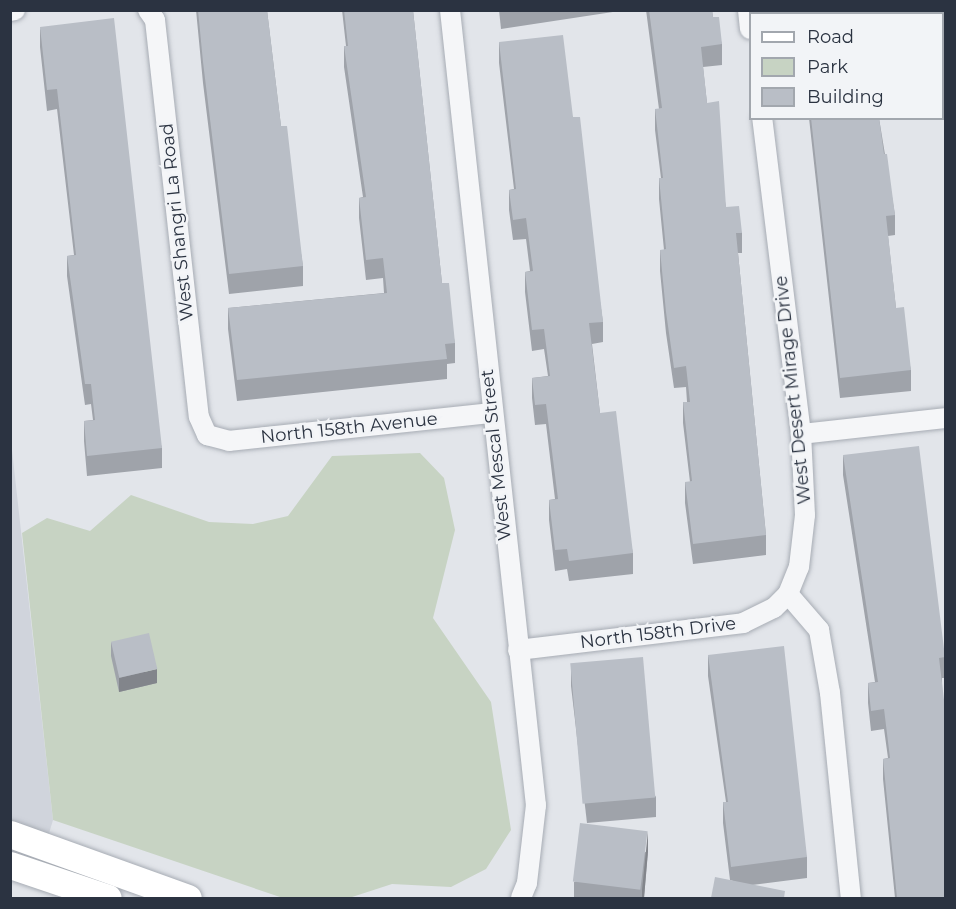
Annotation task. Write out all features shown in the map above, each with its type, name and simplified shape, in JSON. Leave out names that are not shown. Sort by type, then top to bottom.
[{"type":"street","name":"West Shangri La Road","points":[[148,10],[155,20],[199,417],[207,435]]},
{"type":"street","name":"West Mescal Street","points":[[450,10],[536,805],[527,883],[521,898]]},
{"type":"street","name":"West Desert Mirage Drive","points":[[762,120],[801,434],[805,515],[799,567],[788,594]]},
{"type":"street","name":"North 158th Avenue","points":[[207,435],[229,441],[492,413]]},
{"type":"street","points":[[801,434],[945,418]]},
{"type":"street","points":[[788,594],[819,630],[830,693],[851,898]]},
{"type":"street","name":"North 158th Drive","points":[[518,650],[743,622],[774,608],[788,594]]},
{"type":"street","points":[[10,834],[182,897]]},
{"type":"street","points":[[10,865],[108,898]]},
{"type":"shaded area","points":[[10,432],[53,820],[47,840],[11,828]]},
{"type":"green space","points":[[420,453],[444,478],[455,530],[433,618],[491,702],[511,830],[486,869],[451,887],[392,884],[349,898],[283,898],[53,820],[22,533],[47,518],[90,531],[131,495],[209,522],[253,524],[288,516],[332,456]]},
{"type":"building","points":[[198,10],[267,10],[281,126],[287,126],[303,266],[229,274]]},
{"type":"building","points":[[344,10],[413,10],[442,283],[449,283],[455,343],[445,344],[447,359],[237,380],[228,308],[387,293],[383,258],[366,260],[359,198],[366,197],[344,46],[348,46]]},
{"type":"building","points":[[649,10],[712,10],[713,17],[719,17],[722,44],[701,47],[707,103],[719,101],[726,207],[739,206],[742,233],[736,233],[766,535],[693,544],[685,482],[692,481],[683,402],[690,402],[686,366],[674,368],[660,250],[666,249],[659,178],[663,178],[655,109],[662,108]]},
{"type":"building","points":[[839,10],[860,10],[860,12],[827,12]]},
{"type":"building","points":[[114,18],[162,448],[87,456],[84,421],[95,420],[91,384],[85,384],[67,256],[76,255],[57,89],[47,90],[40,27]]},
{"type":"building","points":[[563,35],[573,117],[580,117],[603,322],[589,323],[600,413],[616,411],[633,553],[569,561],[567,549],[555,550],[549,500],[558,499],[546,404],[535,405],[532,378],[550,376],[544,329],[532,330],[525,272],[533,271],[526,218],[513,220],[509,190],[516,189],[499,42]]},
{"type":"building","points":[[811,120],[879,120],[884,154],[887,154],[895,215],[886,216],[896,308],[904,307],[911,370],[840,378]]},
{"type":"building","points":[[919,446],[945,657],[939,658],[945,708],[945,898],[897,898],[883,759],[890,758],[884,709],[871,711],[868,683],[878,682],[843,455]]},
{"type":"building","points":[[149,633],[157,669],[119,678],[111,642]]},
{"type":"building","points":[[784,646],[807,857],[731,867],[723,802],[728,802],[708,655]]},
{"type":"building","points":[[643,657],[655,797],[583,804],[570,663]]},
{"type":"building","points":[[580,823],[647,831],[640,890],[573,882]]},
{"type":"building","points":[[715,877],[785,891],[784,898],[711,898]]}]
